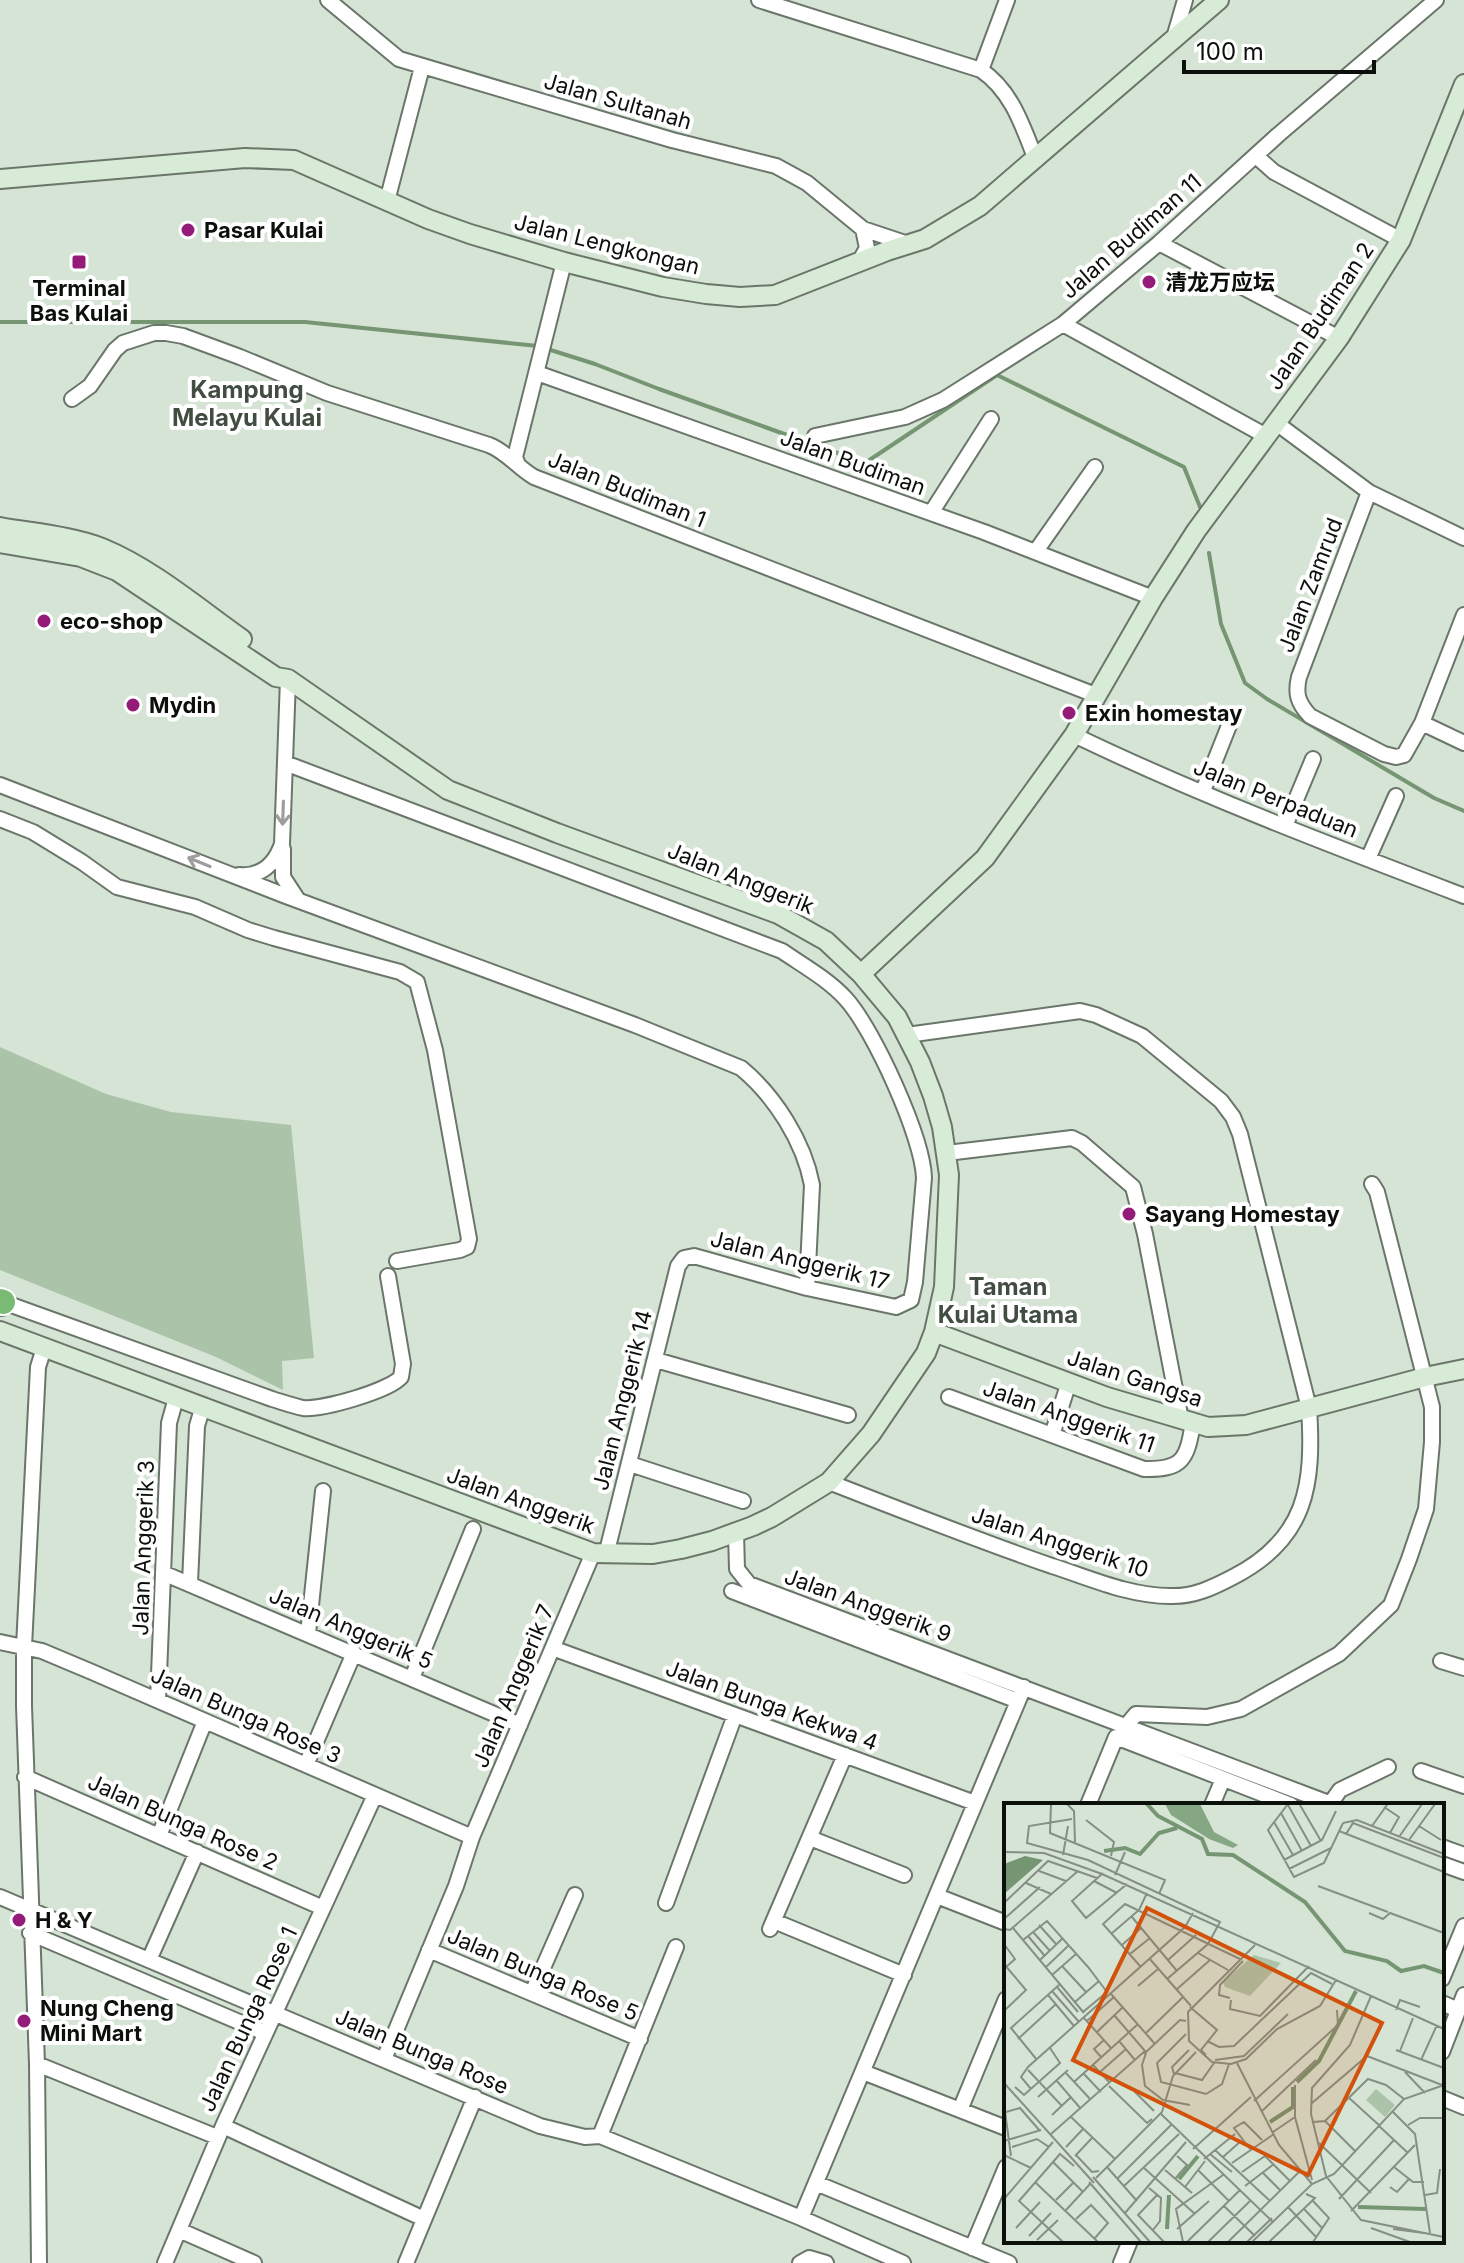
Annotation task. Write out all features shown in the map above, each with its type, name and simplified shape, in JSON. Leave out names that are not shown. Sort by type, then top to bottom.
[{"type":"street","name":"Jalan Sultanah","points":[[328,0],[399,59],[672,140],[776,166],[807,183],[863,229]]},
{"type":"street","points":[[759,0],[981,70],[995,79],[1004,91],[1016,111],[1036,160]]},
{"type":"street","points":[[981,70],[1007,0]]},
{"type":"street","points":[[1174,38],[1185,0]]},
{"type":"street","name":"Jalan Lengkongan","points":[[0,179],[268,157],[294,160],[470,234],[564,262],[663,287],[740,297],[775,295],[940,232],[967,215],[1036,160],[1219,0]]},
{"type":"street","name":"Jalan Budiman 11","points":[[815,436],[905,417],[943,400],[1063,324],[1436,0]]},
{"type":"street","points":[[387,201],[422,67]]},
{"type":"street","name":"Jalan Budiman 2","points":[[861,974],[985,858],[1074,735],[1153,598],[1196,531],[1339,338],[1401,240],[1464,84]]},
{"type":"street","points":[[1256,156],[1274,172],[1401,240]]},
{"type":"street","points":[[863,229],[908,244]]},
{"type":"street","points":[[858,264],[867,248],[863,229]]},
{"type":"street","points":[[1159,243],[1339,338]]},
{"type":"street","points":[[518,465],[515,457],[564,262]]},
{"type":"street","points":[[1063,324],[1270,429],[1369,492],[1464,538]]},
{"type":"street","name":"Jalan Budiman 1","points":[[72,399],[90,386],[123,343],[154,333],[183,336],[327,393],[489,445],[510,455],[534,477],[1098,696]]},
{"type":"street","name":"Jalan Budiman","points":[[537,373],[1036,551],[1153,598]]},
{"type":"street","points":[[931,513],[991,419]]},
{"type":"street","points":[[1036,551],[1095,467]]},
{"type":"street","name":"Jalan Zamrud","points":[[1369,492],[1299,677],[1296,695],[1310,716],[1390,756],[1404,755],[1422,723]]},
{"type":"street","name":"Jalan Anggerik","points":[[0,527],[103,549],[276,677],[288,679],[448,790],[778,914],[826,941],[887,1004],[907,1035],[933,1096],[947,1153],[949,1198],[944,1287],[934,1332],[914,1374],[871,1434],[829,1482],[772,1517],[736,1533],[653,1554],[600,1554],[202,1409],[0,1331]]},
{"type":"street","name":"Jalan Anggerik","points":[[0,543],[81,557],[135,574]]},
{"type":"street","points":[[1464,615],[1459,646],[1422,723],[1464,743]]},
{"type":"street","points":[[288,679],[283,877],[298,900]]},
{"type":"street","points":[[1203,791],[1230,723]]},
{"type":"street","name":"Jalan Perpaduan","points":[[1074,735],[1285,826],[1464,896]]},
{"type":"street","points":[[1285,826],[1313,759]]},
{"type":"street","name":"Jalan Anggerik 17","points":[[285,763],[782,951],[845,997],[881,1055],[924,1166],[911,1300],[896,1307],[807,1288],[694,1256],[684,1258]]},
{"type":"street","points":[[0,785],[741,1068],[772,1101],[810,1173],[807,1288]]},
{"type":"street","points":[[1368,859],[1396,796]]},
{"type":"street","points":[[0,819],[33,832],[117,887],[195,907],[248,930],[400,972],[417,982],[435,1050],[469,1239],[467,1247],[460,1250],[397,1261]]},
{"type":"street","points":[[226,873],[246,875],[262,871],[274,861],[282,844]]},
{"type":"street","name":"Jalan Anggerik 10","points":[[829,1482],[969,1537],[1125,1590],[1166,1597],[1205,1591],[1272,1554],[1285,1538],[1305,1495],[1311,1443],[1309,1408],[1240,1134],[1233,1117],[1221,1101],[1133,1030],[1080,1011],[907,1035]]},
{"type":"street","name":"Jalan Anggerik 11","points":[[947,1153],[1072,1138],[1127,1180],[1136,1196],[1187,1422],[1185,1456],[1179,1464],[1164,1470],[1144,1469],[949,1397]]},
{"type":"street","points":[[1089,1803],[1121,1732],[1136,1714],[1207,1717],[1241,1709],[1339,1654],[1391,1605],[1426,1509],[1432,1407],[1377,1192],[1372,1184]]},
{"type":"street","name":"Jalan Anggerik 14","points":[[600,1554],[630,1464],[678,1266],[684,1258]]},
{"type":"street","points":[[1,1305],[272,1399],[304,1408],[322,1407],[391,1385],[401,1377],[403,1364],[388,1276]]},
{"type":"street","name":"Jalan Gangsa","points":[[934,1332],[1069,1382],[1208,1427],[1246,1425],[1464,1369]]},
{"type":"street","points":[[39,2263],[37,2064],[25,1777],[24,1647],[38,1367],[44,1348]]},
{"type":"street","points":[[656,1360],[848,1415]]},
{"type":"street","points":[[1052,1435],[1069,1382]]},
{"type":"street","name":"Jalan Anggerik 3","points":[[158,1700],[169,1423],[176,1398]]},
{"type":"street","points":[[190,1583],[197,1426],[202,1409]]},
{"type":"street","points":[[630,1464],[743,1501]]},
{"type":"street","points":[[308,1634],[323,1491]]},
{"type":"street","points":[[412,1678],[473,1529]]},
{"type":"street","name":"Jalan Anggerik 9","points":[[736,1533],[737,1569],[749,1584],[1021,1694]]},
{"type":"street","name":"Jalan Anggerik 7","points":[[384,2059],[456,1886],[472,1837],[520,1725],[600,1554]]},
{"type":"street","name":"Jalan Anggerik 5","points":[[163,1573],[520,1725]]},
{"type":"street","points":[[732,1591],[1121,1732],[1329,1803]]},
{"type":"street","name":"Jalan Bunga Rose 3","points":[[0,1642],[42,1651],[472,1837]]},
{"type":"street","name":"Jalan Bunga Kekwa 4","points":[[555,1649],[975,1803]]},
{"type":"street","points":[[306,1765],[354,1653]]},
{"type":"street","points":[[1441,1661],[1464,1668]]},
{"type":"street","points":[[801,2218],[1021,1694]]},
{"type":"street","points":[[666,1903],[735,1715]]},
{"type":"street","points":[[159,1836],[205,1721]]},
{"type":"street","points":[[1121,1732],[1223,1779],[1286,1803]]},
{"type":"street","points":[[845,1755],[772,1925],[904,1975]]},
{"type":"street","points":[[1333,1803],[1340,1790],[1388,1767]]},
{"type":"street","points":[[1421,1771],[1464,1786]]},
{"type":"street","name":"Jalan Bunga Rose 2","points":[[25,1777],[323,1908]]},
{"type":"street","points":[[1213,1803],[1223,1779]]},
{"type":"street","name":"Jalan Bunga Rose 1","points":[[165,2263],[220,2132],[375,1795]]},
{"type":"street","points":[[810,1838],[904,1875]]},
{"type":"street","points":[[1444,1848],[1464,1855]]},
{"type":"street","points":[[149,1960],[197,1852]]},
{"type":"street","points":[[1444,1865],[1464,1872]]},
{"type":"street","points":[[532,1993],[575,1895]]},
{"type":"street","points":[[937,1896],[1004,1922]]},
{"type":"street","name":"Jalan Bunga Rose","points":[[0,1897],[540,2126],[585,2137],[600,2136],[903,2263]]},
{"type":"street","points":[[1444,1974],[1464,1926]]},
{"type":"street","points":[[30,1933],[265,2033]]},
{"type":"street","points":[[600,2136],[676,1947]]},
{"type":"street","name":"Jalan Bunga Rose 5","points":[[429,1950],[640,2039]]},
{"type":"street","points":[[1444,2047],[1464,1995]]},
{"type":"street","points":[[960,2110],[1004,2004]]},
{"type":"street","points":[[1444,2004],[1458,2010]]},
{"type":"street","points":[[37,2064],[220,2132],[424,2219]]},
{"type":"street","points":[[863,2072],[1004,2127]]},
{"type":"street","points":[[406,2263],[475,2097]]},
{"type":"street","points":[[1444,2099],[1464,2107]]},
{"type":"street","points":[[972,2248],[1004,2172]]},
{"type":"street","points":[[816,2183],[1009,2263]]},
{"type":"street","points":[[179,2230],[254,2263]]},
{"type":"street","points":[[1121,2263],[1129,2243]]},
{"type":"street","points":[[800,2263],[809,2258],[826,2263]]},
{"type":"green space","points":[[0,1047],[106,1094],[171,1112],[291,1125],[314,1358],[282,1361],[283,1390],[216,1357],[0,1270]]},
{"type":"waterway","points":[[0,322],[305,322],[538,346],[865,463],[997,375],[1184,467],[1200,507]]},
{"type":"waterway","points":[[1209,553],[1221,624],[1245,683],[1434,798],[1464,811]]},
{"type":"place","name":"Pasar Kulai","points":[[188,230]]},
{"type":"place","name":"Terminal Bas Kulai","points":[[79,262]]},
{"type":"place","name":"清龙万应坛","points":[[1149,282]]},
{"type":"place","name":"eco-shop","points":[[44,621]]},
{"type":"place","name":"Mydin","points":[[133,705]]},
{"type":"place","name":"Exin homestay","points":[[1069,713]]},
{"type":"place","name":"Sayang Homestay","points":[[1129,1214]]},
{"type":"place","name":"H & Y","points":[[19,1920]]},
{"type":"place","name":"Nung Cheng Mini Mart","points":[[24,2021]]},
{"type":"district","name":"Kampung Melayu Kulai","points":[[247,403]]},
{"type":"district","name":"Taman Kulai Utama","points":[[1008,1300]]}]
